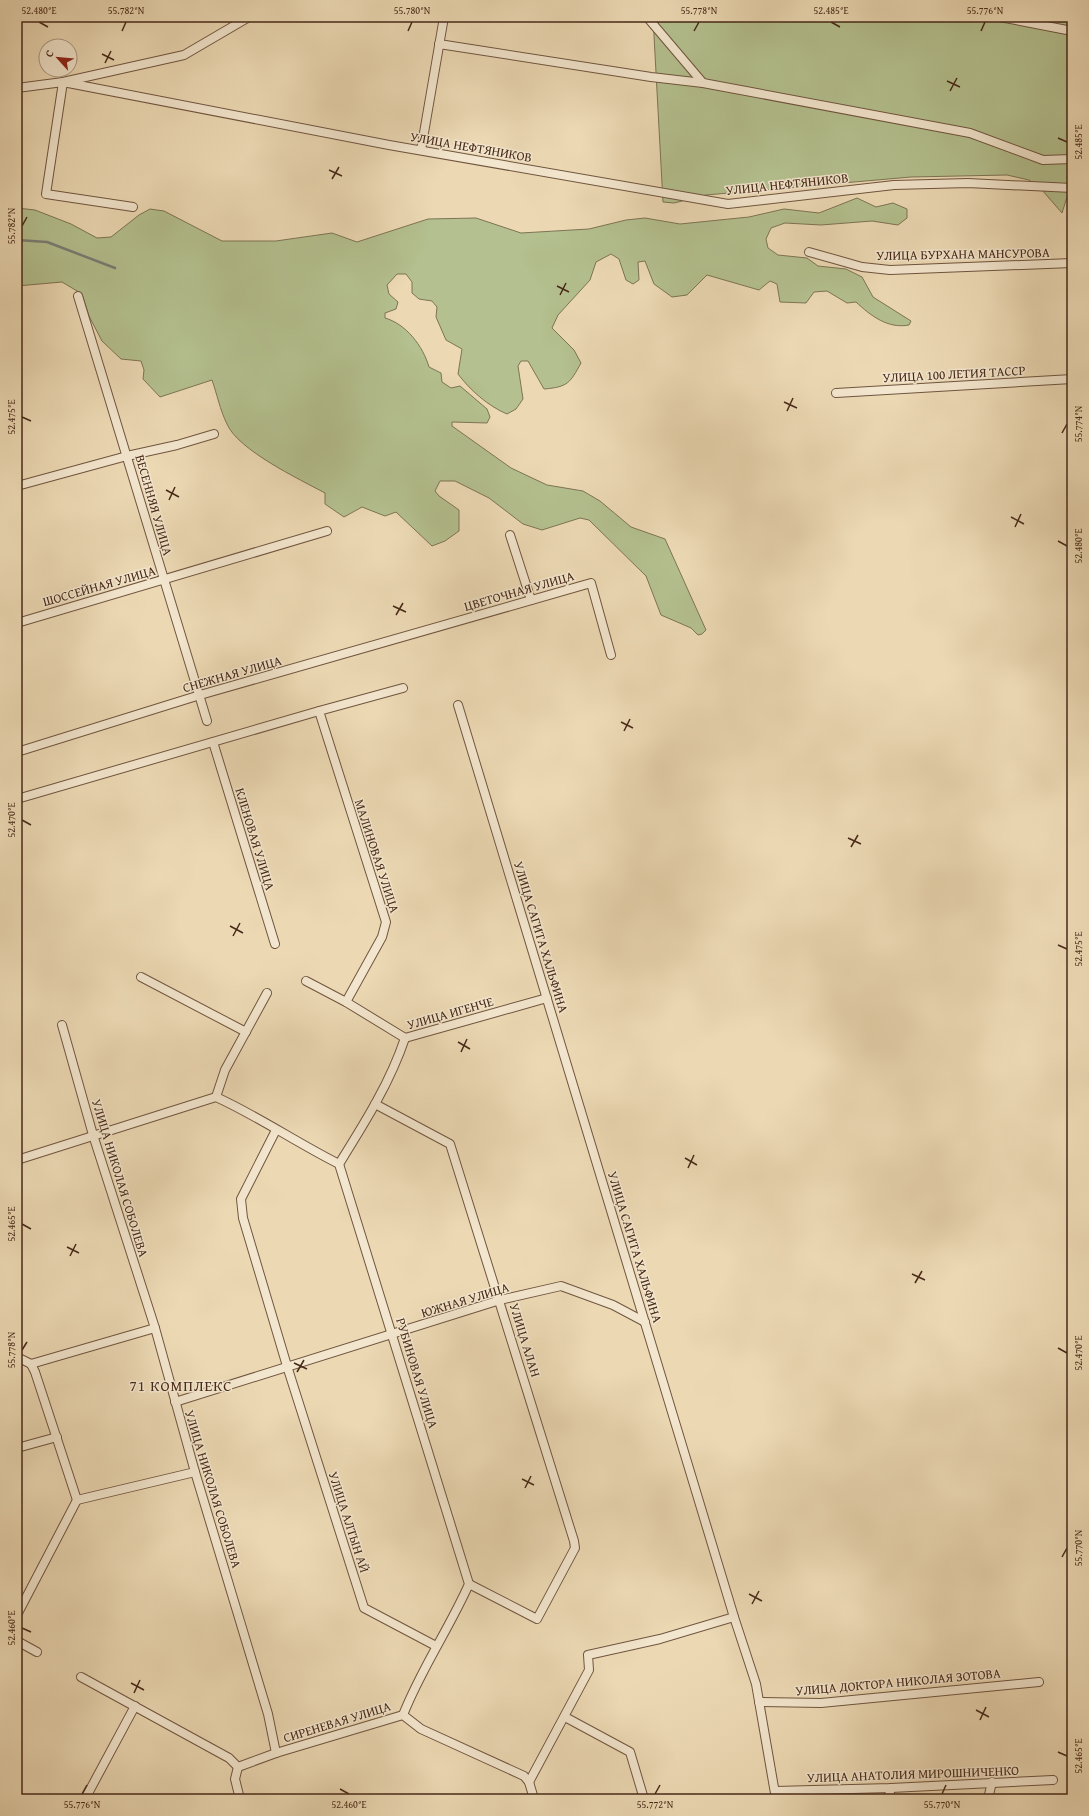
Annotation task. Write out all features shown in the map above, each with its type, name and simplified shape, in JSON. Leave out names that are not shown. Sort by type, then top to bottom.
[{"type":"street","points":[[17,88],[63,82],[184,55],[249,17]]},
{"type":"street","points":[[421,150],[444,17]]},
{"type":"street","points":[[648,17],[703,83]]},
{"type":"street","points":[[1000,17],[1072,31]]},
{"type":"street","points":[[439,44],[651,77],[703,83],[970,133],[1043,160],[1072,159]]},
{"type":"street","points":[[63,82],[46,194],[133,206]]},
{"type":"street","name":"УЛИЦА НЕФТЯНИКОВ","points":[[63,82],[389,145],[728,204],[894,185],[968,183],[1072,188]]},
{"type":"street","name":"УЛИЦА БУРХАНА МАНСУРОВА","points":[[809,252],[862,267],[890,270],[1072,263]]},
{"type":"street","name":"ВЕСЕННЯЯ УЛИЦА","points":[[78,296],[207,721]]},
{"type":"street","name":"УЛИЦА 100 ЛЕТИЯ ТАССР","points":[[836,393],[1072,379]]},
{"type":"street","points":[[17,485],[127,456],[177,445],[214,434]]},
{"type":"street","name":"ШОССЕЙНАЯ УЛИЦА","points":[[17,623],[327,531]]},
{"type":"street","points":[[510,535],[531,600]]},
{"type":"street","name":"ЦВЕТОЧНАЯ УЛИЦА","points":[[454,622],[591,583],[611,655]]},
{"type":"street","name":"СНЕЖНАЯ УЛИЦА","points":[[17,752],[200,695],[454,622]]},
{"type":"street","points":[[17,799],[403,688]]},
{"type":"street","name":"УЛИЦА САГИТА ХАЛЬФИНА","points":[[458,704],[734,1617],[756,1684],[775,1795]]},
{"type":"street","name":"МАЛИНОВАЯ УЛИЦА","points":[[319,711],[386,922],[382,937],[346,1002]]},
{"type":"street","name":"КЛЕНОВАЯ УЛИЦА","points":[[213,742],[275,944]]},
{"type":"street","points":[[141,977],[246,1032]]},
{"type":"street","points":[[306,981],[346,1002],[405,1038]]},
{"type":"street","points":[[216,1097],[225,1070],[267,993]]},
{"type":"street","name":"УЛИЦА ИГЕНЧЕ","points":[[339,1164],[375,1104],[399,1057],[405,1038],[547,998]]},
{"type":"street","name":"УЛИЦА НИКОЛАЯ СОБОЛЕВА","points":[[62,1025],[93,1135],[155,1328],[194,1472],[268,1714],[276,1753]]},
{"type":"street","points":[[17,1160],[216,1097],[237,1106],[276,1130],[339,1164]]},
{"type":"street","name":"УЛИЦА АЛАН","points":[[375,1104],[450,1144],[500,1300],[574,1541],[575,1548],[537,1619],[469,1584]]},
{"type":"street","name":"УЛИЦА АЛТЫН АЙ","points":[[276,1130],[241,1199],[243,1218],[287,1366],[364,1608],[436,1646]]},
{"type":"street","name":"РУБИНОВАЯ УЛИЦА","points":[[339,1164],[469,1584]]},
{"type":"street","name":"ЮЖНАЯ УЛИЦА","points":[[175,1402],[500,1300],[561,1286],[613,1305],[645,1322]]},
{"type":"street","points":[[31,1364],[155,1328]]},
{"type":"street","points":[[17,1357],[31,1364],[35,1372],[77,1500],[17,1615]]},
{"type":"street","points":[[17,1448],[57,1437]]},
{"type":"street","points":[[77,1500],[194,1472]]},
{"type":"street","points":[[403,1715],[413,1690],[460,1604],[469,1584]]},
{"type":"street","points":[[534,1799],[529,1782],[589,1670],[588,1655],[660,1638],[734,1617]]},
{"type":"street","points":[[17,1641],[37,1652]]},
{"type":"street","points":[[81,1677],[229,1758],[238,1767],[235,1780],[240,1799]]},
{"type":"street","name":"УЛИЦА ДОКТОРА НИКОЛАЯ ЗОТОВА","points":[[759,1702],[821,1703],[1039,1682]]},
{"type":"street","points":[[85,1799],[135,1706]]},
{"type":"street","name":"СИРЕНЕВАЯ УЛИЦА","points":[[238,1767],[276,1753],[403,1715],[421,1729],[524,1776],[529,1782]]},
{"type":"street","points":[[565,1717],[630,1752],[644,1799]]},
{"type":"street","name":"УЛИЦА АНАТОЛИЯ МИРОШНИЧЕНКО","points":[[775,1795],[992,1782],[1052,1780]]},
{"type":"street","points":[[988,1799],[992,1782]]},
{"type":"street","points":[[888,1799],[891,1788]]},
{"type":"green space","points":[[653,17],[1072,17],[1072,181],[1062,213],[1042,190],[1029,180],[1007,175],[911,177],[706,195],[674,203],[663,202]]},
{"type":"green space","points":[[857,198],[876,207],[893,203],[907,209],[907,218],[898,225],[872,221],[821,225],[785,223],[771,228],[766,239],[768,248],[778,255],[807,258],[818,266],[846,269],[862,277],[873,297],[911,321],[909,325],[901,326],[887,323],[868,312],[856,302],[847,303],[827,291],[814,292],[806,303],[780,302],[777,284],[770,281],[759,290],[707,275],[687,295],[672,297],[654,284],[645,261],[638,262],[639,280],[633,284],[626,280],[619,259],[611,254],[596,262],[590,280],[558,315],[552,328],[574,350],[581,363],[574,375],[567,383],[563,385],[544,389],[528,361],[521,361],[518,366],[523,399],[516,409],[507,414],[493,407],[480,397],[458,374],[462,349],[446,340],[436,317],[437,307],[432,301],[419,299],[412,293],[412,282],[406,274],[397,274],[387,285],[389,294],[398,302],[396,309],[385,313],[385,318],[400,325],[413,337],[423,351],[429,367],[441,373],[442,382],[451,388],[460,386],[487,409],[490,417],[487,423],[452,422],[452,426],[511,468],[547,485],[583,491],[600,501],[631,527],[665,539],[706,630],[702,634],[698,635],[691,628],[661,615],[646,576],[589,520],[580,518],[542,530],[523,524],[489,498],[455,481],[440,481],[435,491],[439,496],[459,510],[459,531],[445,541],[432,546],[396,512],[385,516],[362,507],[344,517],[325,504],[325,493],[270,463],[243,444],[233,434],[220,408],[212,380],[160,397],[143,379],[144,370],[141,361],[121,359],[102,341],[89,316],[82,294],[62,282],[17,286],[17,208],[35,210],[71,224],[97,238],[111,237],[139,215],[150,209],[164,211],[222,241],[276,241],[332,233],[357,242],[428,219],[476,218],[521,233],[589,229],[626,220],[645,218],[680,224],[749,217],[784,209],[819,213]]},
{"type":"waterway","points":[[17,240],[47,242],[115,268]]},
{"type":"district","name":"71 КОМПЛЕКС","points":[[181,1385]]}]
